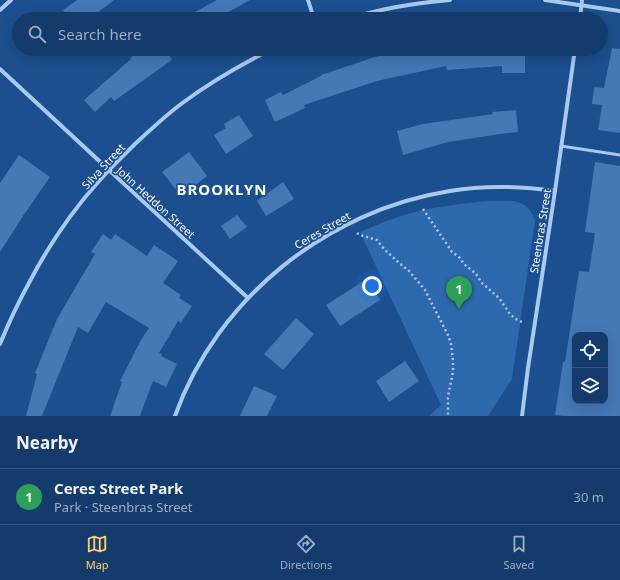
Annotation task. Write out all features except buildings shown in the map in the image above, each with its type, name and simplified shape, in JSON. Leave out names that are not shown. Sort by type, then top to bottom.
[{"type":"street","points":[[0,10],[11,0]]},
{"type":"street","points":[[308,0],[312,12]]},
{"type":"street","points":[[376,12],[391,8],[450,0]]},
{"type":"street","points":[[545,0],[582,2],[620,11]]},
{"type":"street","points":[[581,12],[582,2]]},
{"type":"street","name":"Silva Street","points":[[0,344],[18,303],[42,259],[70,216],[108,170],[151,129],[181,104],[220,78],[258,56]]},
{"type":"street","name":"Steenbras Street","points":[[522,416],[574,56]]},
{"type":"street","name":"John Heddon Street","points":[[0,69],[248,298]]},
{"type":"street","name":"Ceres Street","points":[[176,416],[193,376],[210,346],[230,319],[248,298],[270,277],[293,258],[318,241],[371,213],[396,204],[450,191],[503,187],[555,191]]},
{"type":"lane","points":[[561,146],[620,155]]},
{"type":"path","points":[[419,198],[426,214],[452,252],[459,257],[464,264],[476,274],[482,283],[499,298],[514,318],[534,326]]},
{"type":"path","points":[[350,223],[360,235],[376,240],[409,271],[425,290],[448,335],[451,344],[453,372],[448,396],[448,416]]},
{"type":"shaded area","points":[[490,201],[511,201],[523,204],[532,213],[535,220],[512,379],[488,416],[429,416],[441,405],[360,232],[407,214],[448,206]]},
{"type":"place","name":"Ceres Street Park","points":[[459,309]]},
{"type":"district","name":"BROOKLYN","points":[[222,189]]}]
